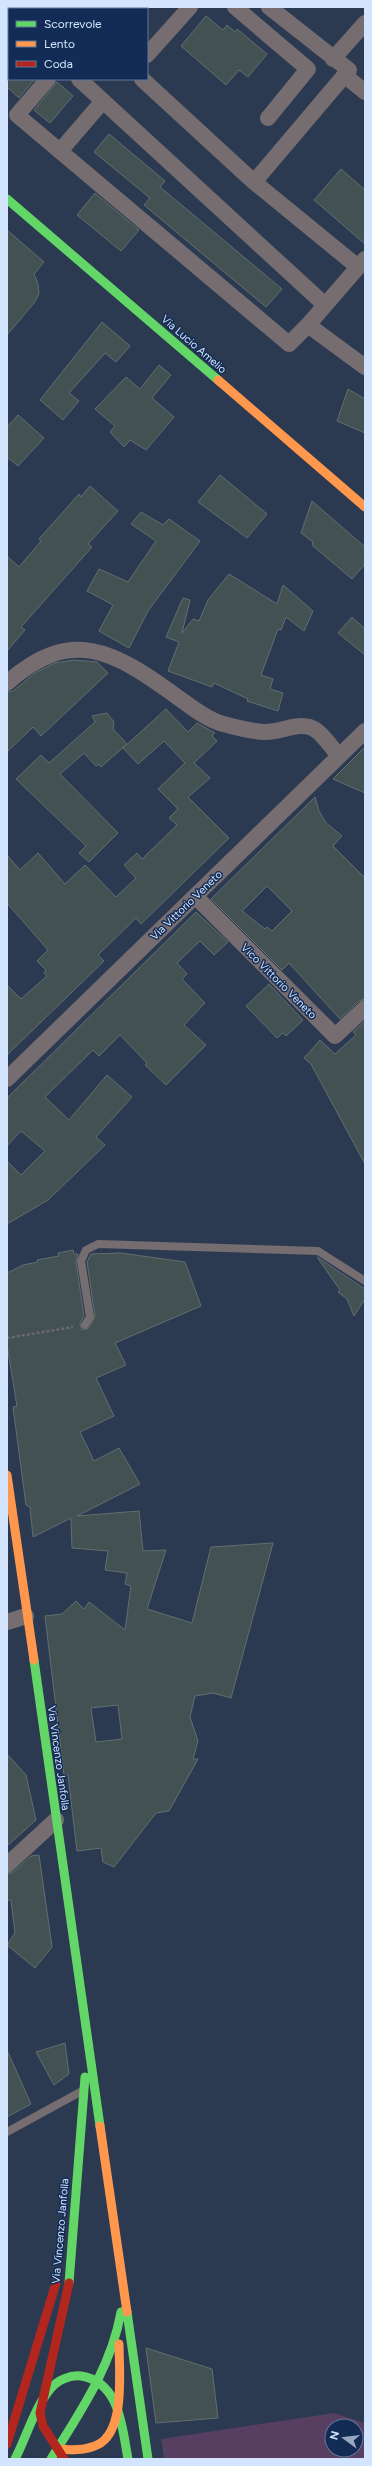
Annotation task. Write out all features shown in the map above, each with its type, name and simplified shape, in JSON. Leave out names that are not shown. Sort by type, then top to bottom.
[{"type":"main road","name":"Via Lucio Amelio","points":[[7,199],[365,507]]},
{"type":"main road","name":"Via Vincenzo Janfolla","points":[[7,1475],[87,2044],[100,2121],[148,2459]]},
{"type":"main road","name":"Via Vincenzo Janfolla","points":[[64,2459],[43,2426],[40,2413],[60,2330],[69,2284],[74,2242],[77,2177],[87,2044]]},
{"type":"main road","points":[[61,2259],[77,2177]]},
{"type":"main road","points":[[7,2444],[38,2348],[58,2274]]},
{"type":"main road","points":[[124,2289],[119,2332],[118,2409],[128,2459]]},
{"type":"main road","points":[[51,2459],[98,2380],[119,2332]]},
{"type":"main road","points":[[16,2459],[42,2400],[50,2389],[60,2380],[72,2376],[86,2376],[98,2380],[107,2388],[118,2409],[112,2432],[104,2442],[95,2448],[83,2452],[57,2449]]},
{"type":"street","points":[[148,54],[190,7]]},
{"type":"street","points":[[235,7],[308,69],[268,118]]},
{"type":"street","points":[[254,182],[349,70],[333,59],[269,7]]},
{"type":"street","points":[[333,59],[365,23]]},
{"type":"street","points":[[344,75],[365,92]]},
{"type":"street","points":[[47,80],[17,115],[289,344],[308,325],[362,263],[254,182],[143,80]]},
{"type":"street","points":[[80,80],[325,305]]},
{"type":"street","points":[[60,151],[103,101]]},
{"type":"street","points":[[308,325],[365,367]]},
{"type":"street","points":[[7,683],[18,673],[45,657],[61,651],[102,652],[119,658],[142,671],[218,722],[250,730],[266,732],[303,725],[317,730],[339,756]]},
{"type":"street","name":"Via Vittorio Veneto","points":[[7,1079],[365,731]]},
{"type":"street","name":"Vico Vittorio Veneto","points":[[195,896],[335,1036],[365,1008]]},
{"type":"street","points":[[7,1622],[26,1616]]},
{"type":"street","points":[[7,1865],[56,1820]]},
{"type":"lane","points":[[85,1325],[90,1317],[81,1261],[86,1250],[98,1244],[318,1251],[365,1281]]},
{"type":"lane","points":[[7,2132],[80,2094],[84,2089]]},
{"type":"path","points":[[7,1338],[85,1325]]},
{"type":"shaded area","points":[[334,2413],[350,2418],[324,2418],[324,2458],[364,2458],[365,2423],[365,2459],[164,2459],[161,2439]]},
{"type":"building","points":[[206,16],[223,30],[227,25],[235,32],[237,29],[267,54],[248,77],[239,70],[226,85],[181,46]]},
{"type":"building","points":[[7,79],[34,80],[19,98],[7,87]]},
{"type":"building","points":[[57,82],[73,96],[50,123],[34,110]]},
{"type":"building","points":[[109,134],[165,181],[160,187],[282,289],[266,307],[144,205],[150,198],[94,152]]},
{"type":"building","points":[[341,169],[365,190],[365,244],[314,200]]},
{"type":"building","points":[[95,193],[139,230],[121,251],[77,215]]},
{"type":"building","points":[[7,230],[44,262],[34,274],[38,284],[39,294],[34,303],[7,335]]},
{"type":"building","points":[[102,322],[130,346],[116,362],[105,353],[69,393],[79,401],[63,420],[40,400]]},
{"type":"building","points":[[159,365],[171,375],[152,398],[174,417],[146,450],[130,440],[124,447],[110,432],[115,426],[95,409],[126,377],[140,389]]},
{"type":"building","points":[[348,389],[365,399],[365,433],[337,421]]},
{"type":"building","points":[[18,415],[44,438],[18,466],[7,457],[7,427]]},
{"type":"building","points":[[220,475],[267,514],[247,538],[198,502]]},
{"type":"building","points":[[90,486],[118,511],[88,544],[92,547],[21,627],[25,630],[7,651],[7,556],[19,567],[41,541],[39,539],[79,494],[81,497]]},
{"type":"building","points":[[312,501],[365,547],[365,564],[352,579],[312,545],[313,542],[301,533]]},
{"type":"building","points":[[141,512],[163,525],[169,519],[200,541],[148,611],[129,648],[99,631],[113,605],[87,591],[99,569],[128,582],[156,541],[131,524]]},
{"type":"building","points":[[229,574],[277,604],[283,585],[313,611],[304,631],[286,617],[281,630],[278,629],[261,675],[273,679],[270,689],[283,693],[278,711],[247,701],[248,699],[214,683],[212,687],[168,671],[179,642],[166,637],[183,598],[190,600],[182,633],[193,619],[199,621],[208,600]]},
{"type":"building","points":[[352,617],[365,629],[365,655],[338,633]]},
{"type":"building","points":[[74,660],[97,662],[108,673],[41,736],[33,727],[7,752],[7,692],[13,691],[35,673],[55,663]]},
{"type":"building","points":[[166,709],[188,732],[197,723],[215,733],[212,736],[217,741],[194,763],[210,778],[188,797],[229,838],[141,924],[136,918],[98,955],[104,961],[7,1055],[7,985],[21,999],[47,976],[44,973],[46,970],[37,961],[48,950],[7,903],[7,855],[20,870],[38,853],[65,884],[85,865],[116,897],[136,878],[124,865],[137,853],[142,859],[177,825],[169,818],[178,809],[158,789],[185,763],[164,741],[138,764],[123,748]]},
{"type":"building","points":[[107,713],[114,722],[113,729],[127,744],[101,767],[99,764],[96,766],[84,753],[60,774],[118,833],[89,862],[79,853],[86,846],[16,779],[41,755],[49,763],[95,722],[92,716]]},
{"type":"building","points":[[365,747],[365,793],[333,779]]},
{"type":"building","points":[[315,797],[319,811],[326,823],[342,836],[333,846],[365,878],[365,999],[359,1001],[340,1019],[289,963],[282,970],[211,899]],"holes":[[[267,886],[292,911],[272,931],[267,927],[265,929],[242,911]]]},
{"type":"building","points":[[196,912],[228,942],[214,955],[200,941],[177,963],[187,974],[182,979],[205,1003],[184,1025],[206,1045],[166,1085],[145,1065],[147,1063],[120,1035],[99,1056],[93,1050],[45,1097],[69,1120],[107,1075],[132,1097],[96,1137],[105,1145],[48,1200],[7,1224],[7,1161],[21,1175],[45,1151],[21,1131],[7,1146],[7,1098]]},
{"type":"building","points":[[269,984],[303,1020],[286,1036],[283,1033],[277,1038],[246,1006]]},
{"type":"building","points":[[365,1021],[365,1164],[311,1064],[304,1058],[320,1040],[335,1054],[356,1035],[353,1032]]},
{"type":"building","points":[[73,1250],[74,1254],[78,1254],[76,1262],[84,1316],[80,1324],[82,1330],[89,1328],[95,1317],[87,1262],[91,1254],[121,1253],[185,1262],[201,1306],[115,1343],[126,1365],[96,1378],[114,1416],[80,1432],[94,1461],[119,1448],[140,1484],[77,1516],[139,1511],[143,1551],[166,1550],[147,1609],[192,1623],[211,1547],[273,1543],[231,1698],[213,1693],[195,1696],[190,1717],[198,1741],[193,1759],[198,1759],[169,1811],[156,1813],[114,1867],[103,1862],[101,1848],[77,1851],[68,1775],[64,1775],[45,1616],[62,1614],[76,1601],[84,1609],[89,1602],[125,1630],[131,1586],[125,1584],[127,1573],[105,1570],[108,1551],[72,1548],[71,1518],[33,1537],[30,1507],[26,1505],[13,1407],[17,1406],[7,1345],[7,1273],[23,1265],[38,1262],[37,1260],[59,1256],[58,1253]],"holes":[[[118,1705],[122,1739],[96,1742],[91,1708]]]},
{"type":"building","points":[[317,1257],[365,1289],[365,1299],[354,1316],[347,1299],[338,1292],[340,1290]]},
{"type":"building","points":[[7,1754],[26,1775],[36,1820],[7,1846]]},
{"type":"building","points":[[39,1855],[52,1947],[35,1968],[7,1945],[15,1933],[11,1900],[7,1900],[7,1874],[13,1872],[31,1856]]},
{"type":"building","points":[[65,2043],[69,2074],[54,2085],[36,2052]]},
{"type":"building","points":[[7,2050],[31,2104],[7,2117]]},
{"type":"building","points":[[146,2348],[212,2369],[218,2418],[156,2423]]},
{"type":"traffic: fast","points":[[7,199],[218,380]]},
{"type":"traffic: fast","points":[[34,1660],[100,2126]]},
{"type":"traffic: fast","points":[[69,2283],[85,2077]]},
{"type":"traffic: fast","points":[[51,2459],[83,2407],[102,2371],[110,2352],[121,2312]]},
{"type":"traffic: fast","points":[[127,2312],[148,2459]]},
{"type":"traffic: fast","points":[[15,2459],[35,2413],[45,2396],[57,2383],[69,2377],[77,2376],[94,2380],[104,2387],[111,2396],[121,2420],[128,2459]]},
{"type":"traffic: slow","points":[[218,380],[365,507]]},
{"type":"traffic: slow","points":[[7,1475],[34,1660]]},
{"type":"traffic: slow","points":[[100,2126],[127,2312]]},
{"type":"traffic: slow","points":[[57,2449],[77,2450],[92,2447],[106,2438],[113,2427],[119,2399],[119,2344]]},
{"type":"traffic: jam","points":[[7,2444],[56,2283]]},
{"type":"traffic: jam","points":[[64,2459],[43,2426],[40,2413],[69,2283]]}]
